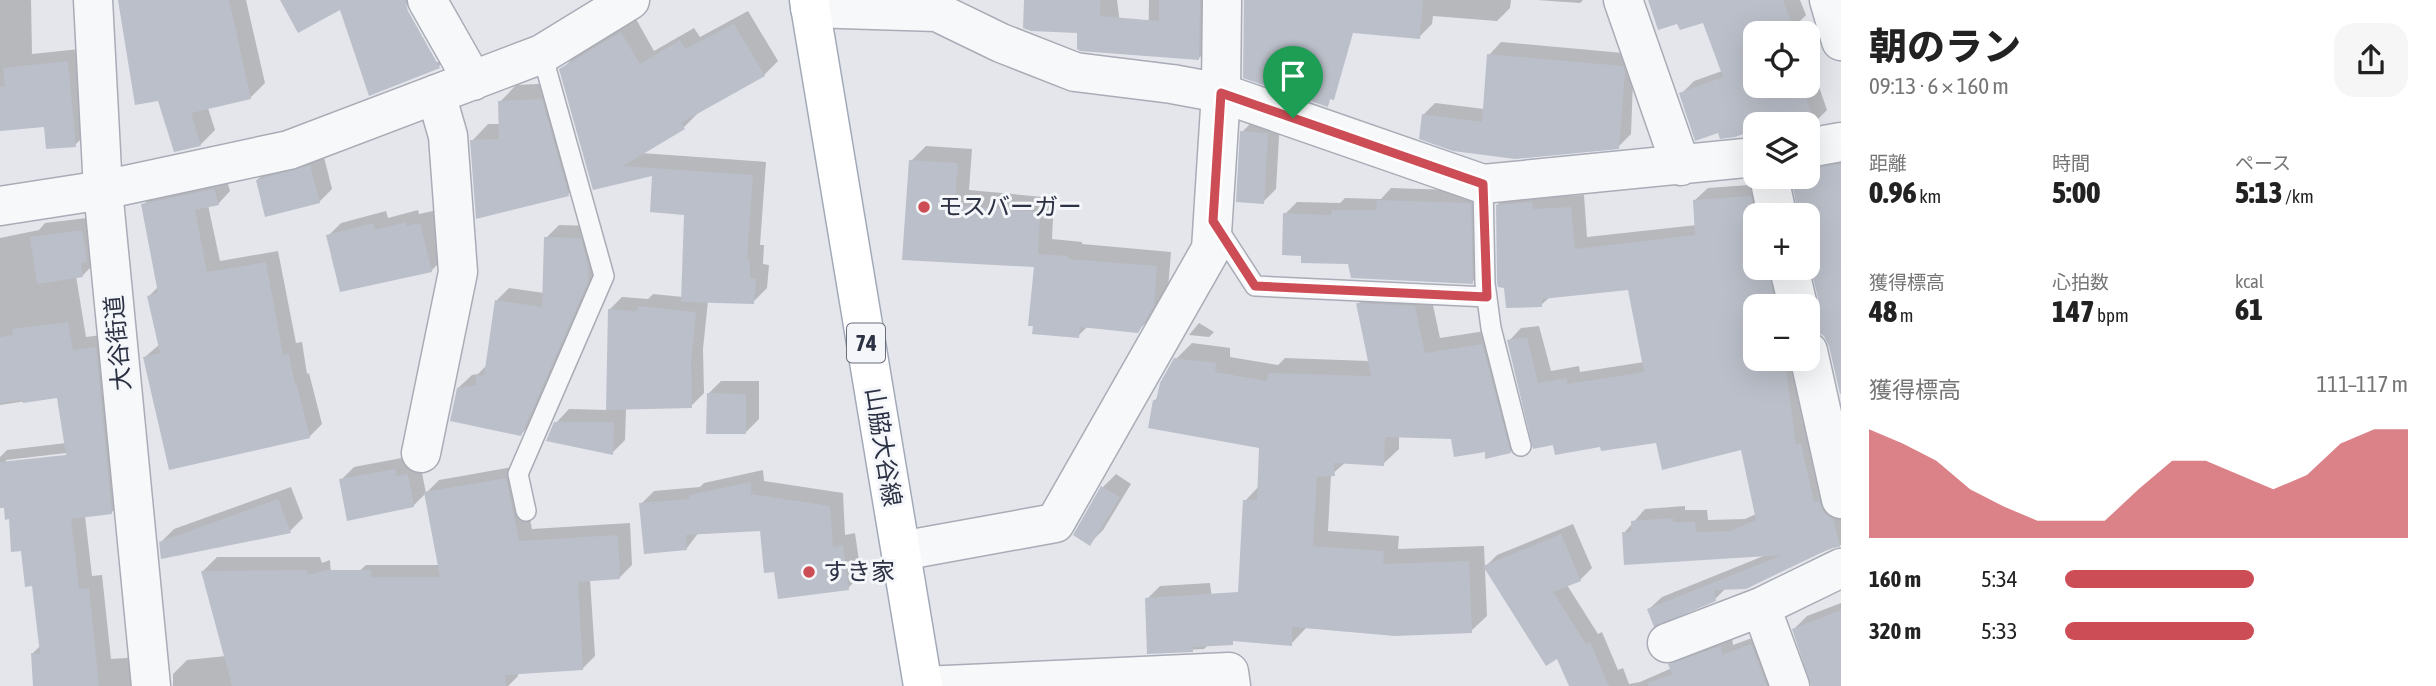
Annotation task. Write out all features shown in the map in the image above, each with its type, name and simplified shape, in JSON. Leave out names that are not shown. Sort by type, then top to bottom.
[{"type":"main road","name":"山脇大谷線","points":[[809,4],[923,686]]},
{"type":"street","name":"大谷街道","points":[[93,0],[103,190],[151,686]]},
{"type":"street","points":[[427,0],[473,81]]},
{"type":"street","points":[[0,206],[103,190],[289,150],[542,54],[630,0]]},
{"type":"street","points":[[901,551],[1055,523],[1211,249],[1221,93],[1222,0]]},
{"type":"street","points":[[1623,0],[1681,166]]},
{"type":"street","points":[[1829,0],[1841,41]]},
{"type":"street","points":[[809,4],[937,12],[1001,43],[1075,72],[1221,93],[1483,184],[1743,159]]},
{"type":"street","points":[[421,453],[457,272],[448,136],[436,94]]},
{"type":"street","points":[[1820,146],[1841,142]]},
{"type":"street","points":[[1812,371],[1841,499]]},
{"type":"street","points":[[1667,643],[1761,607],[1841,568]]},
{"type":"street","points":[[1761,607],[1790,686]]},
{"type":"street","points":[[923,686],[1230,672],[1231,686]]},
{"type":"lane","points":[[526,511],[518,474],[604,276],[542,54]]},
{"type":"lane","points":[[1483,184],[1490,328],[1521,446]]},
{"type":"lane","points":[[1213,221],[1255,286],[1487,297]]},
{"type":"building","points":[[118,0],[229,0],[251,99],[191,113],[201,146],[174,152],[158,101],[135,105]]},
{"type":"building","points":[[280,0],[405,0],[408,11],[440,68],[369,96],[340,10],[298,33]]},
{"type":"building","points":[[1024,0],[1101,0],[1100,16],[1159,21],[1159,0],[1200,0],[1199,60],[1080,51],[1077,49],[1077,33],[1031,31],[1023,28]]},
{"type":"building","points":[[1244,0],[1423,0],[1420,39],[1353,33],[1334,100],[1330,99],[1328,107],[1243,78]]},
{"type":"building","points":[[1648,0],[1783,0],[1791,21],[1743,21],[1743,98],[1806,98],[1811,112],[1743,112],[1743,134],[1720,139],[1718,133],[1695,141],[1679,93],[1723,77],[1703,23],[1680,30],[1677,24],[1658,30]]},
{"type":"building","points":[[734,24],[765,76],[681,123],[685,129],[623,166],[753,175],[747,259],[750,259],[750,278],[756,279],[754,304],[681,302],[684,215],[650,212],[652,176],[593,190],[559,69],[621,32],[640,64],[680,40],[685,49]]},
{"type":"building","points":[[1487,54],[1623,66],[1625,71],[1619,149],[1515,159],[1453,151],[1419,139],[1422,114],[1482,122]]},
{"type":"building","points":[[68,61],[76,147],[46,149],[44,127],[0,131],[0,87],[5,86],[3,68]]},
{"type":"building","points":[[542,99],[569,196],[476,219],[470,140],[499,139],[498,101]]},
{"type":"building","points":[[1240,131],[1268,133],[1264,204],[1236,202]]},
{"type":"building","points":[[909,160],[958,163],[955,205],[1040,212],[1038,254],[1157,266],[1154,306],[1138,333],[1080,327],[1079,338],[1032,334],[1033,326],[1028,326],[1034,267],[902,260]]},
{"type":"building","points":[[1841,164],[1841,394],[1829,346],[1820,333],[1820,294],[1817,294],[1814,280],[1820,280],[1820,203],[1796,203],[1793,189],[1820,189],[1820,167]]},
{"type":"building","points":[[310,165],[320,203],[265,217],[256,180]]},
{"type":"building","points":[[214,189],[219,205],[195,210],[207,272],[266,262],[283,355],[289,354],[310,438],[169,470],[143,357],[160,353],[147,296],[158,293],[141,204]]},
{"type":"building","points":[[1751,196],[1752,203],[1743,203],[1743,280],[1771,280],[1773,294],[1743,294],[1743,371],[1787,371],[1796,445],[1801,443],[1814,502],[1819,501],[1824,513],[1834,520],[1840,547],[1831,548],[1746,589],[1714,590],[1716,601],[1654,627],[1647,609],[1782,555],[1624,565],[1622,532],[1631,532],[1631,521],[1673,518],[1673,522],[1695,522],[1696,532],[1730,531],[1756,520],[1741,450],[1662,470],[1656,443],[1601,451],[1600,447],[1555,455],[1553,445],[1533,449],[1507,340],[1527,337],[1538,383],[1567,378],[1567,384],[1644,372],[1628,290],[1542,299],[1542,307],[1506,308],[1504,288],[1498,287],[1497,282],[1496,205],[1532,202],[1533,209],[1571,207],[1575,249],[1695,235],[1693,200]]},
{"type":"building","points":[[1377,200],[1471,203],[1473,284],[1351,278],[1348,264],[1301,263],[1301,256],[1282,255],[1283,213],[1331,215],[1332,210],[1376,210]]},
{"type":"building","points":[[406,222],[406,226],[420,223],[432,272],[340,292],[326,235],[373,223],[375,230]]},
{"type":"building","points":[[82,230],[87,262],[81,263],[83,277],[37,284],[30,237]]},
{"type":"building","points":[[544,237],[581,238],[588,266],[588,282],[521,436],[450,421],[457,388],[476,385],[476,374],[484,376],[495,300],[542,307]]},
{"type":"building","points":[[1356,303],[1415,306],[1425,353],[1482,344],[1511,453],[1485,459],[1485,452],[1454,457],[1451,439],[1385,437],[1384,466],[1334,463],[1335,476],[1317,477],[1313,546],[1384,551],[1383,564],[1469,561],[1472,633],[1395,636],[1292,627],[1292,646],[1233,641],[1233,645],[1193,647],[1193,652],[1147,654],[1145,598],[1238,592],[1243,500],[1257,500],[1259,448],[1148,428],[1153,400],[1156,401],[1160,383],[1174,358],[1216,363],[1215,372],[1267,381],[1268,373],[1371,376]]},
{"type":"building","points":[[638,306],[696,312],[691,363],[692,408],[606,410],[608,309],[637,311]]},
{"type":"building","points":[[68,322],[73,350],[96,347],[112,514],[71,519],[79,589],[89,588],[99,686],[33,686],[31,653],[40,654],[32,586],[25,587],[21,551],[11,552],[9,519],[5,520],[4,508],[0,508],[0,462],[66,455],[57,398],[0,403],[0,337],[13,335],[12,329]]},
{"type":"building","points":[[707,393],[746,394],[746,434],[706,434]]},
{"type":"building","points":[[554,422],[614,422],[613,455],[546,441]]},
{"type":"building","points":[[395,469],[396,476],[408,474],[414,507],[347,521],[339,479]]},
{"type":"building","points":[[506,478],[519,541],[618,535],[620,579],[578,582],[583,670],[505,675],[506,686],[232,686],[201,571],[306,570],[308,575],[326,570],[371,570],[371,577],[440,577],[424,492]]},
{"type":"building","points":[[751,482],[751,494],[830,506],[833,547],[843,545],[849,590],[778,599],[774,572],[764,573],[760,531],[686,535],[687,550],[644,554],[639,503],[689,499],[689,495]]},
{"type":"building","points":[[1101,486],[1120,497],[1090,546],[1073,535]]},
{"type":"building","points":[[278,499],[291,533],[161,559],[159,542]]},
{"type":"building","points":[[1561,534],[1581,581],[1553,592],[1586,644],[1590,642],[1609,686],[1569,686],[1557,659],[1546,666],[1483,566]]},
{"type":"building","points":[[1841,610],[1841,686],[1811,686],[1792,629]]},
{"type":"building","points":[[1751,644],[1767,686],[1648,686],[1648,683],[1672,674],[1668,664],[1721,646],[1722,655]]},
{"type":"place","name":"モスバーガー","points":[[924,207]]},
{"type":"place","name":"すき家","points":[[809,572]]},
{"type":"route","points":[[1221,93],[1293,118],[1483,184],[1487,297],[1255,286],[1213,221],[1221,93]]}]
